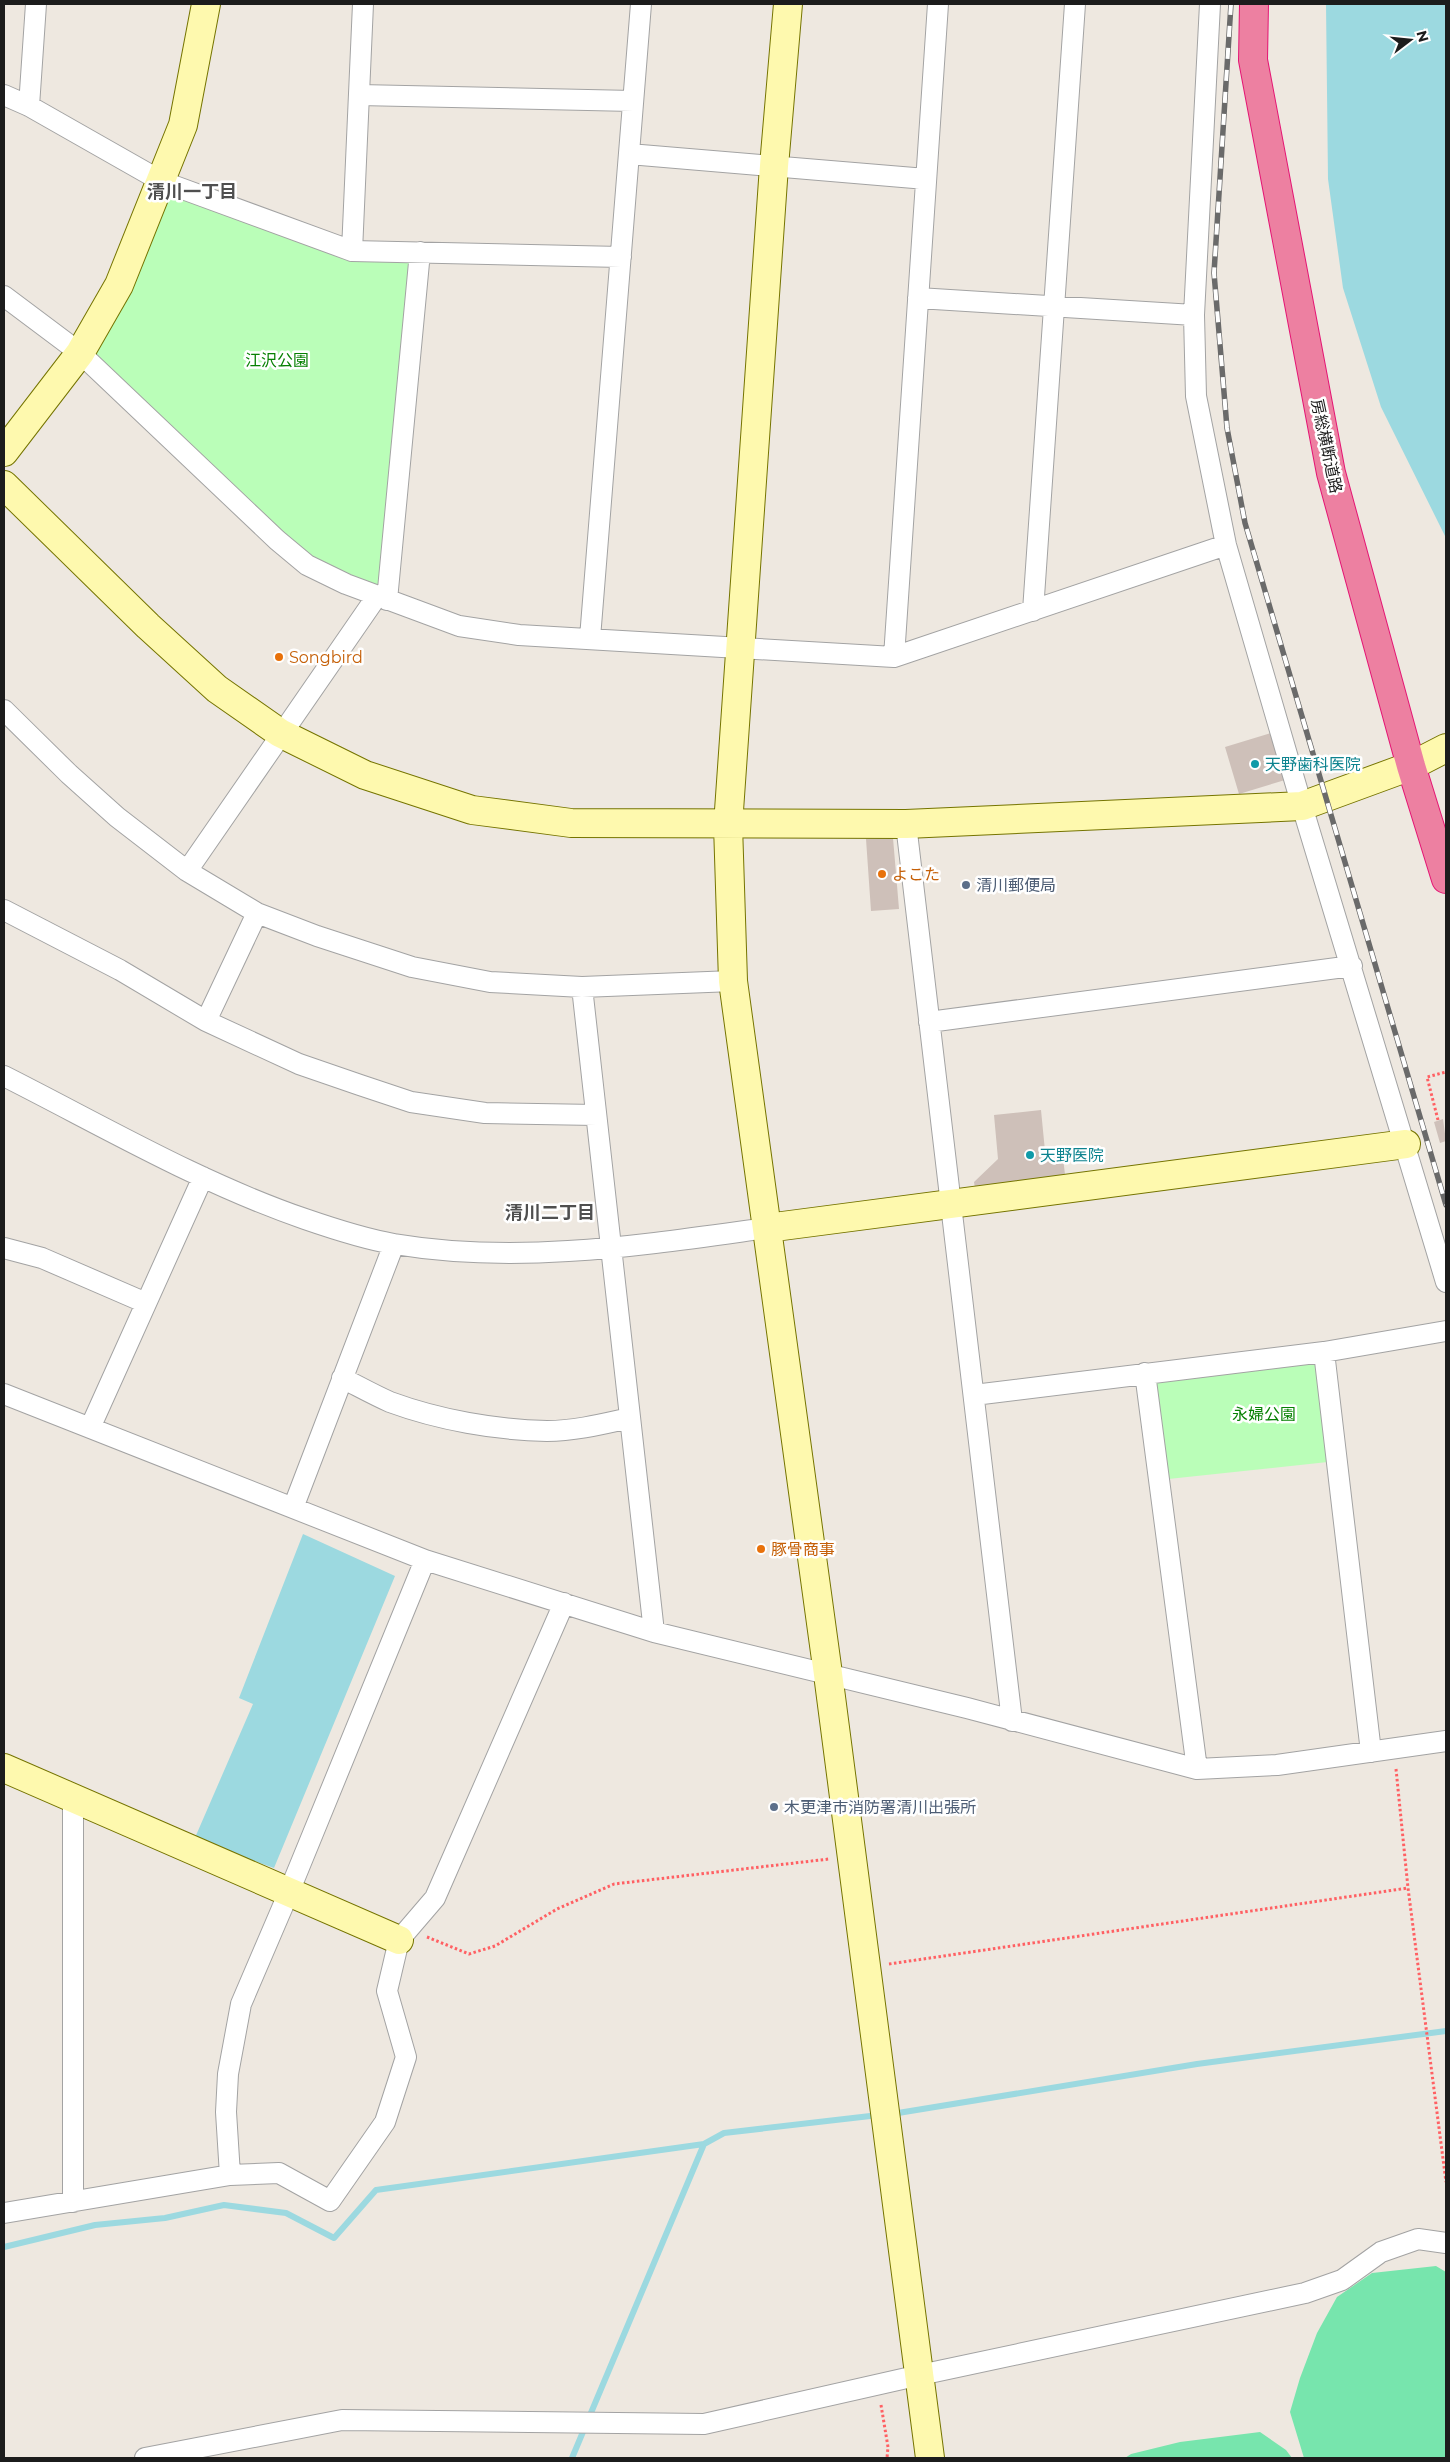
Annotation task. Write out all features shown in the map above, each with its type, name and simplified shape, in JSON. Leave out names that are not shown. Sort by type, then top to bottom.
[{"type":"highway","name":"房総横断道路","points":[[1254,4],[1253,60],[1331,473],[1411,766],[1446,879]]},
{"type":"street","points":[[29,106],[36,4]]},
{"type":"street","points":[[4,452],[80,354],[119,285],[183,125],[206,4]]},
{"type":"street","points":[[352,251],[363,4]]},
{"type":"street","points":[[590,638],[641,4]]},
{"type":"street","points":[[788,4],[774,166],[728,825],[733,981],[828,1674],[930,2458]]},
{"type":"street","points":[[894,657],[938,4]]},
{"type":"street","points":[[1034,611],[1075,4]]},
{"type":"street","points":[[1210,4],[1194,315],[1196,396],[1226,545],[1302,806],[1406,1144],[1446,1282]]},
{"type":"street","points":[[4,95],[29,106],[161,181],[352,251],[621,257]]},
{"type":"street","points":[[359,95],[633,102]]},
{"type":"street","points":[[629,154],[926,179]]},
{"type":"street","points":[[187,871],[280,733],[382,598],[420,252]]},
{"type":"street","points":[[4,296],[80,354],[307,565],[346,584],[459,626],[519,635],[740,646],[894,657],[1226,545]]},
{"type":"street","points":[[918,298],[1194,315]]},
{"type":"street","points":[[4,485],[148,626],[210,683],[280,733],[365,775],[472,810],[571,823],[728,825],[906,824],[1302,806],[1411,766],[1446,748]]},
{"type":"street","points":[[4,710],[117,817],[187,871],[258,913],[317,936],[412,967],[490,982],[582,986],[733,981]]},
{"type":"street","points":[[906,824],[1012,1721]]},
{"type":"street","points":[[4,910],[120,970],[206,1021],[299,1064],[411,1102],[484,1113],[596,1115]]},
{"type":"street","points":[[206,1021],[258,913]]},
{"type":"street","points":[[929,1022],[1352,966]]},
{"type":"street","points":[[582,986],[654,1632]]},
{"type":"street","points":[[4,1076],[203,1177],[280,1210],[336,1230],[394,1244],[505,1254],[611,1249],[1406,1144]]},
{"type":"street","points":[[90,1428],[203,1177]]},
{"type":"street","points":[[292,1508],[394,1244]]},
{"type":"street","points":[[4,1248],[42,1258],[146,1303]]},
{"type":"street","points":[[974,1395],[1324,1352],[1446,1331]]},
{"type":"street","points":[[1324,1352],[1371,1752]]},
{"type":"street","points":[[1145,1373],[1197,1769]]},
{"type":"street","points":[[342,1378],[390,1402],[445,1418],[502,1427],[548,1431],[592,1426],[630,1418]]},
{"type":"street","points":[[4,1394],[425,1560],[654,1632],[967,1708],[1197,1769],[1277,1765],[1446,1741]]},
{"type":"street","points":[[230,2175],[226,2112],[228,2074],[241,2004],[290,1892],[425,1560]]},
{"type":"street","points":[[4,2213],[230,2175],[279,2173],[330,2201],[385,2122],[406,2057],[387,1990],[404,1935],[435,1898],[564,1603]]},
{"type":"street","points":[[4,1768],[290,1892],[404,1935]]},
{"type":"street","points":[[73,1798],[73,2202]]},
{"type":"street","points":[[145,2458],[342,2420],[704,2424],[877,2384],[1306,2293],[1342,2280],[1381,2252],[1418,2239],[1446,2242]]},
{"type":"path","points":[[1438,1120],[1427,1077],[1446,1072]]},
{"type":"path","points":[[1394,1749],[1408,1888],[1446,2182]]},
{"type":"path","points":[[404,1935],[469,1954],[495,1946],[557,1910],[614,1884],[852,1857]]},
{"type":"path","points":[[866,1967],[1408,1888]]},
{"type":"path","points":[[877,2384],[888,2447],[887,2458]]},
{"type":"green space","name":"江沢公園","points":[[161,181],[352,251],[420,252],[377,596],[307,565],[80,353]]},
{"type":"green space","name":"永婦公園","points":[[1324,1352],[1337,1461],[1159,1480],[1145,1373]]},
{"type":"green space","points":[[1436,2266],[1446,2272],[1446,2458],[1304,2458],[1290,2412],[1300,2378],[1317,2333],[1337,2297],[1372,2273]]},
{"type":"green space","points":[[1260,2432],[1286,2450],[1292,2458],[1125,2458],[1131,2454],[1180,2442]]},
{"type":"water","points":[[1326,4],[1446,4],[1446,538],[1381,407],[1343,288],[1328,179]]},
{"type":"water","points":[[303,1534],[395,1576],[274,1868],[194,1840],[253,1704],[239,1698]]},
{"type":"building","name":"天野歯科医院","points":[[1271,733],[1285,780],[1239,794],[1225,747]]},
{"type":"building","name":"よこた","points":[[893,838],[899,909],[871,911],[866,839]]},
{"type":"building","name":"天野医院","points":[[1041,1110],[1045,1151],[1062,1149],[1066,1183],[976,1195],[974,1182],[998,1159],[994,1115]]},
{"type":"building","points":[[1443,1119],[1446,1141],[1440,1143],[1434,1122]]},
{"type":"waterway","points":[[892,2114],[1197,2064],[1446,2031]]},
{"type":"waterway","points":[[4,2247],[95,2225],[165,2218],[224,2205],[286,2213],[334,2238],[376,2190],[704,2144],[724,2133],[879,2115]]},
{"type":"waterway","points":[[572,2458],[704,2144]]},
{"type":"railway","points":[[1231,4],[1214,273],[1227,428],[1245,523],[1446,1205]]},
{"type":"place","name":"Songbird","points":[[279,657]]},
{"type":"place","name":"天野歯科医院","points":[[1255,764]]},
{"type":"place","name":"よこた","points":[[882,874]]},
{"type":"place","name":"清川郵便局","points":[[966,885]]},
{"type":"place","name":"天野医院","points":[[1030,1155]]},
{"type":"place","name":"豚骨商事","points":[[761,1549]]},
{"type":"place","name":"木更津市消防署清川出張所","points":[[774,1807]]},
{"type":"district","name":"清川一丁目","points":[[192,192]]},
{"type":"district","name":"清川二丁目","points":[[550,1213]]}]
